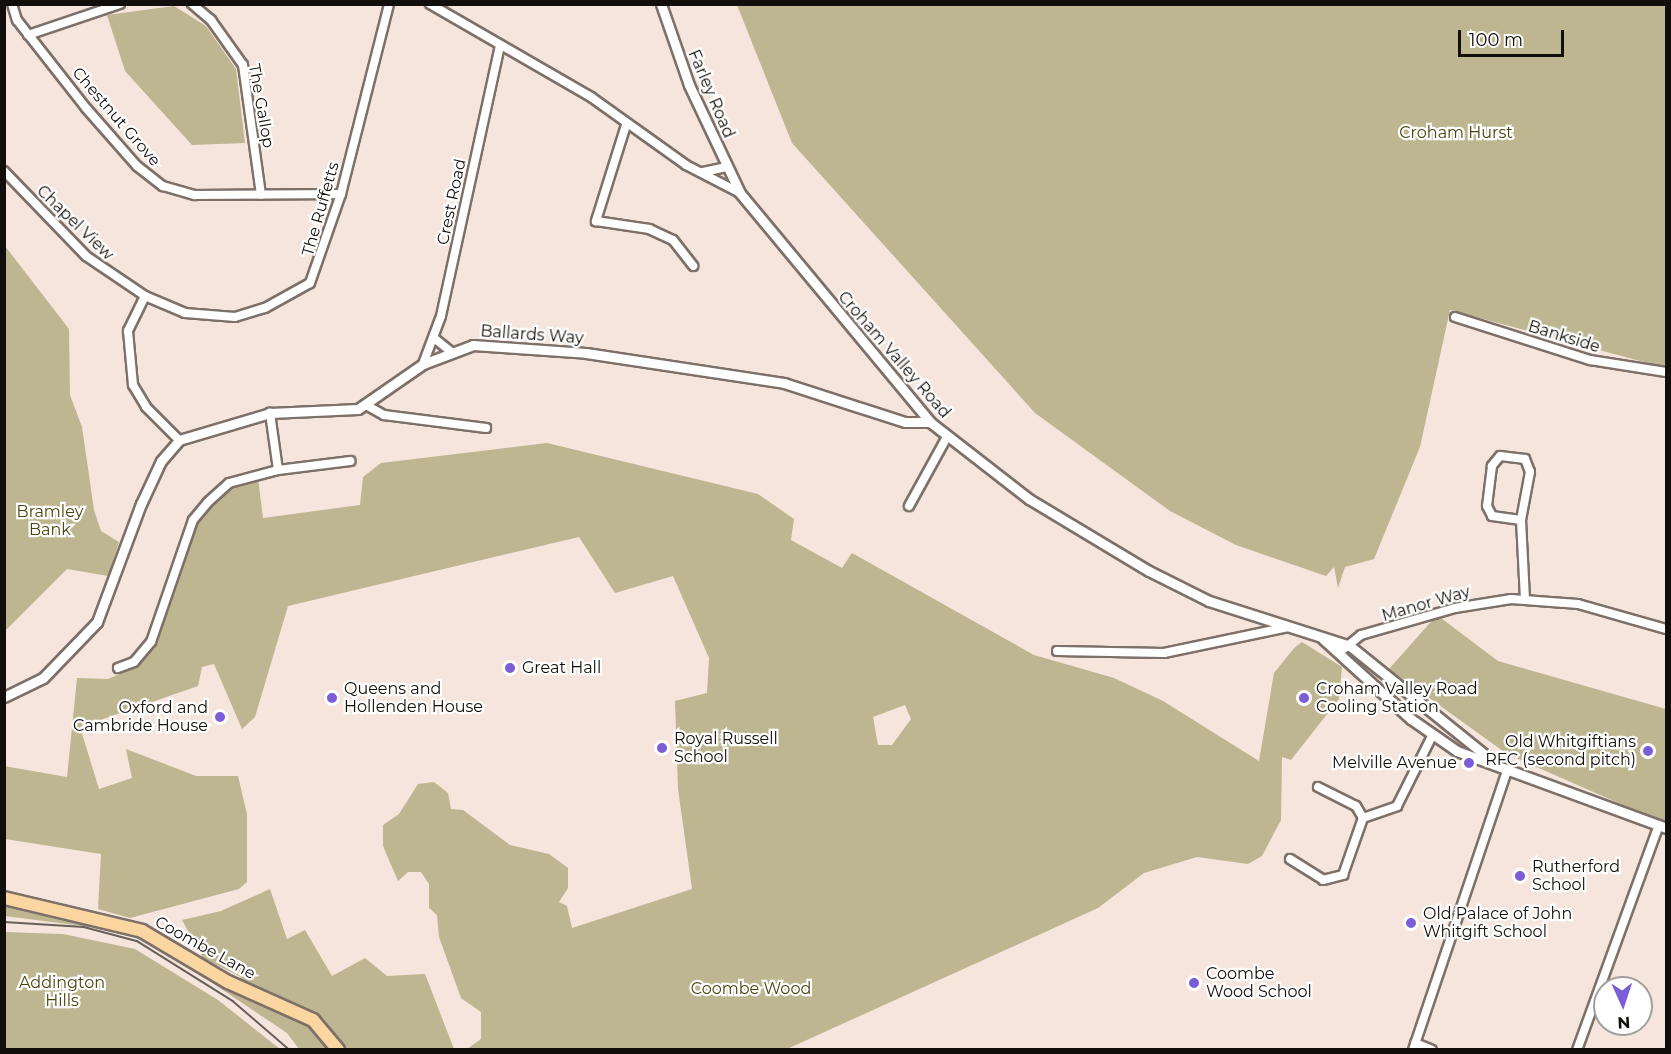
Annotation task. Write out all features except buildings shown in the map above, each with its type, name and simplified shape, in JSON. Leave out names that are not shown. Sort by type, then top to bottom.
[{"type":"main road","name":"Coombe Lane","points":[[4,898],[142,931],[228,982],[312,1020],[338,1050]]},
{"type":"street","name":"Chestnut Grove","points":[[12,4],[28,35],[152,178],[185,194],[341,194]]},
{"type":"street","points":[[28,35],[120,4]]},
{"type":"street","name":"The Gallop","points":[[192,4],[211,20],[243,65],[261,195]]},
{"type":"street","name":"The Ruffetts","points":[[145,296],[185,313],[235,316],[291,296],[316,275],[341,194],[389,4]]},
{"type":"street","name":"Croham Valley Road","points":[[430,4],[591,98],[626,125],[695,171],[740,193],[930,422],[1029,499],[1149,571],[1209,601],[1323,639],[1343,648],[1496,764]]},
{"type":"street","name":"Farley Road","points":[[661,4],[688,85],[740,193]]},
{"type":"street","name":"Crest Road","points":[[423,364],[434,338],[500,45]]},
{"type":"street","points":[[626,125],[597,221],[649,229],[673,240],[693,266]]},
{"type":"street","points":[[695,171],[714,173],[726,167]]},
{"type":"street","name":"Chapel View","points":[[4,171],[86,256],[145,296]]},
{"type":"street","points":[[145,296],[128,331],[133,385],[146,407],[179,440]]},
{"type":"street","name":"Bankside","points":[[1455,317],[1590,360],[1666,372]]},
{"type":"street","points":[[434,338],[451,352]]},
{"type":"street","name":"Ballards Way","points":[[366,405],[423,364],[451,352],[503,345],[666,364],[784,383],[905,422],[930,422]]},
{"type":"street","points":[[4,697],[43,678],[97,622],[141,504],[161,461],[179,440],[270,413],[366,405],[384,415],[486,428]]},
{"type":"street","points":[[270,413],[278,470]]},
{"type":"street","points":[[909,506],[947,437]]},
{"type":"street","points":[[1521,520],[1492,516],[1487,506],[1492,466],[1500,456],[1525,459],[1530,472],[1521,520],[1524,599]]},
{"type":"street","points":[[118,669],[134,662],[151,642],[193,520],[208,502],[229,483],[278,470],[350,461]]},
{"type":"street","name":"Manor Way","points":[[1343,648],[1361,634],[1455,608],[1524,599],[1591,607],[1666,629]]},
{"type":"street","points":[[1057,651],[1164,652],[1288,627]]},
{"type":"street","name":"Croham Valley Road","points":[[1343,648],[1432,736],[1457,751],[1496,764]]},
{"type":"street","points":[[1363,818],[1397,806],[1432,736]]},
{"type":"street","points":[[1496,764],[1663,827],[1577,1050]]},
{"type":"street","points":[[1432,1050],[1414,1046],[1507,770]]},
{"type":"street","points":[[1290,859],[1323,880],[1336,879],[1351,859],[1363,818],[1356,806],[1318,787]]},
{"type":"green space","name":"Croham Hurst","points":[[737,5],[1666,5],[1666,368],[1450,310],[1420,447],[1374,559],[1345,567],[1338,588],[1334,567],[1326,576],[1236,545],[1170,511],[1035,413],[792,143]]},
{"type":"green space","points":[[174,6],[206,26],[236,69],[245,143],[192,145],[125,71],[107,15]]},
{"type":"green space","name":"Bramley Bank","points":[[5,246],[69,329],[70,395],[82,427],[94,510],[101,531],[119,542],[108,576],[67,569],[5,631]]},
{"type":"green space","name":"Royal Russell School","points":[[547,443],[758,494],[794,519],[791,540],[842,568],[852,553],[1034,655],[1114,678],[1163,701],[1259,761],[1274,673],[1294,648],[1302,642],[1342,667],[1339,699],[1291,760],[1282,757],[1281,820],[1262,856],[1248,864],[1197,857],[1144,873],[1098,908],[787,1049],[467,1049],[481,1039],[481,1012],[461,998],[439,937],[437,915],[429,908],[429,884],[421,872],[408,872],[398,881],[383,846],[383,825],[399,814],[418,784],[434,782],[448,793],[451,809],[463,810],[510,845],[549,854],[568,868],[568,888],[559,902],[567,906],[572,928],[692,889],[678,789],[675,701],[707,693],[709,658],[673,576],[615,593],[579,537],[288,606],[255,717],[242,729],[214,664],[202,667],[198,686],[80,727],[99,789],[132,778],[126,749],[196,776],[238,776],[247,814],[247,882],[239,889],[130,918],[98,909],[101,854],[5,839],[4,766],[67,777],[77,678],[108,679],[136,667],[155,646],[198,523],[231,487],[258,478],[263,518],[360,505],[363,477],[381,463]],"holes":[[[905,705],[911,719],[892,745],[878,745],[873,717]]]},
{"type":"green space","points":[[1437,615],[1498,661],[1666,709],[1666,824],[1507,754],[1389,669]]},
{"type":"green space","points":[[270,889],[287,939],[305,930],[332,976],[365,958],[387,976],[425,974],[454,1049],[345,1049],[313,1012],[238,981],[241,977],[203,958],[182,920],[221,911]]},
{"type":"green space","points":[[6,903],[137,933],[5,916]]},
{"type":"green space","name":"Addington Hills","points":[[5,932],[63,934],[135,949],[218,1000],[280,1049],[5,1049]]},
{"type":"green space","points":[[142,936],[238,995],[312,1026],[332,1049],[299,1049],[287,1033]]},
{"type":"tram line","points":[[4,922],[84,927],[137,941],[233,1001],[290,1050]]},
{"type":"place","name":"Great Hall","points":[[510,668]]},
{"type":"place","name":"Queens and Hollenden House","points":[[332,698]]},
{"type":"place","name":"Croham Valley Road Cooling Station","points":[[1304,698]]},
{"type":"place","name":"Oxford and Cambride House","points":[[220,717]]},
{"type":"place","name":"Royal Russell School","points":[[662,748]]},
{"type":"place","name":"Old Whitgiftians RFC (second pitch)","points":[[1648,751]]},
{"type":"place","name":"Melville Avenue","points":[[1469,763]]},
{"type":"place","name":"Rutherford School","points":[[1520,876]]},
{"type":"place","name":"Old Palace of John Whitgift School","points":[[1411,923]]},
{"type":"place","name":"Coombe Wood School","points":[[1194,983]]},
{"type":"park label","name":"Coombe Wood","points":[[751,989]]}]
